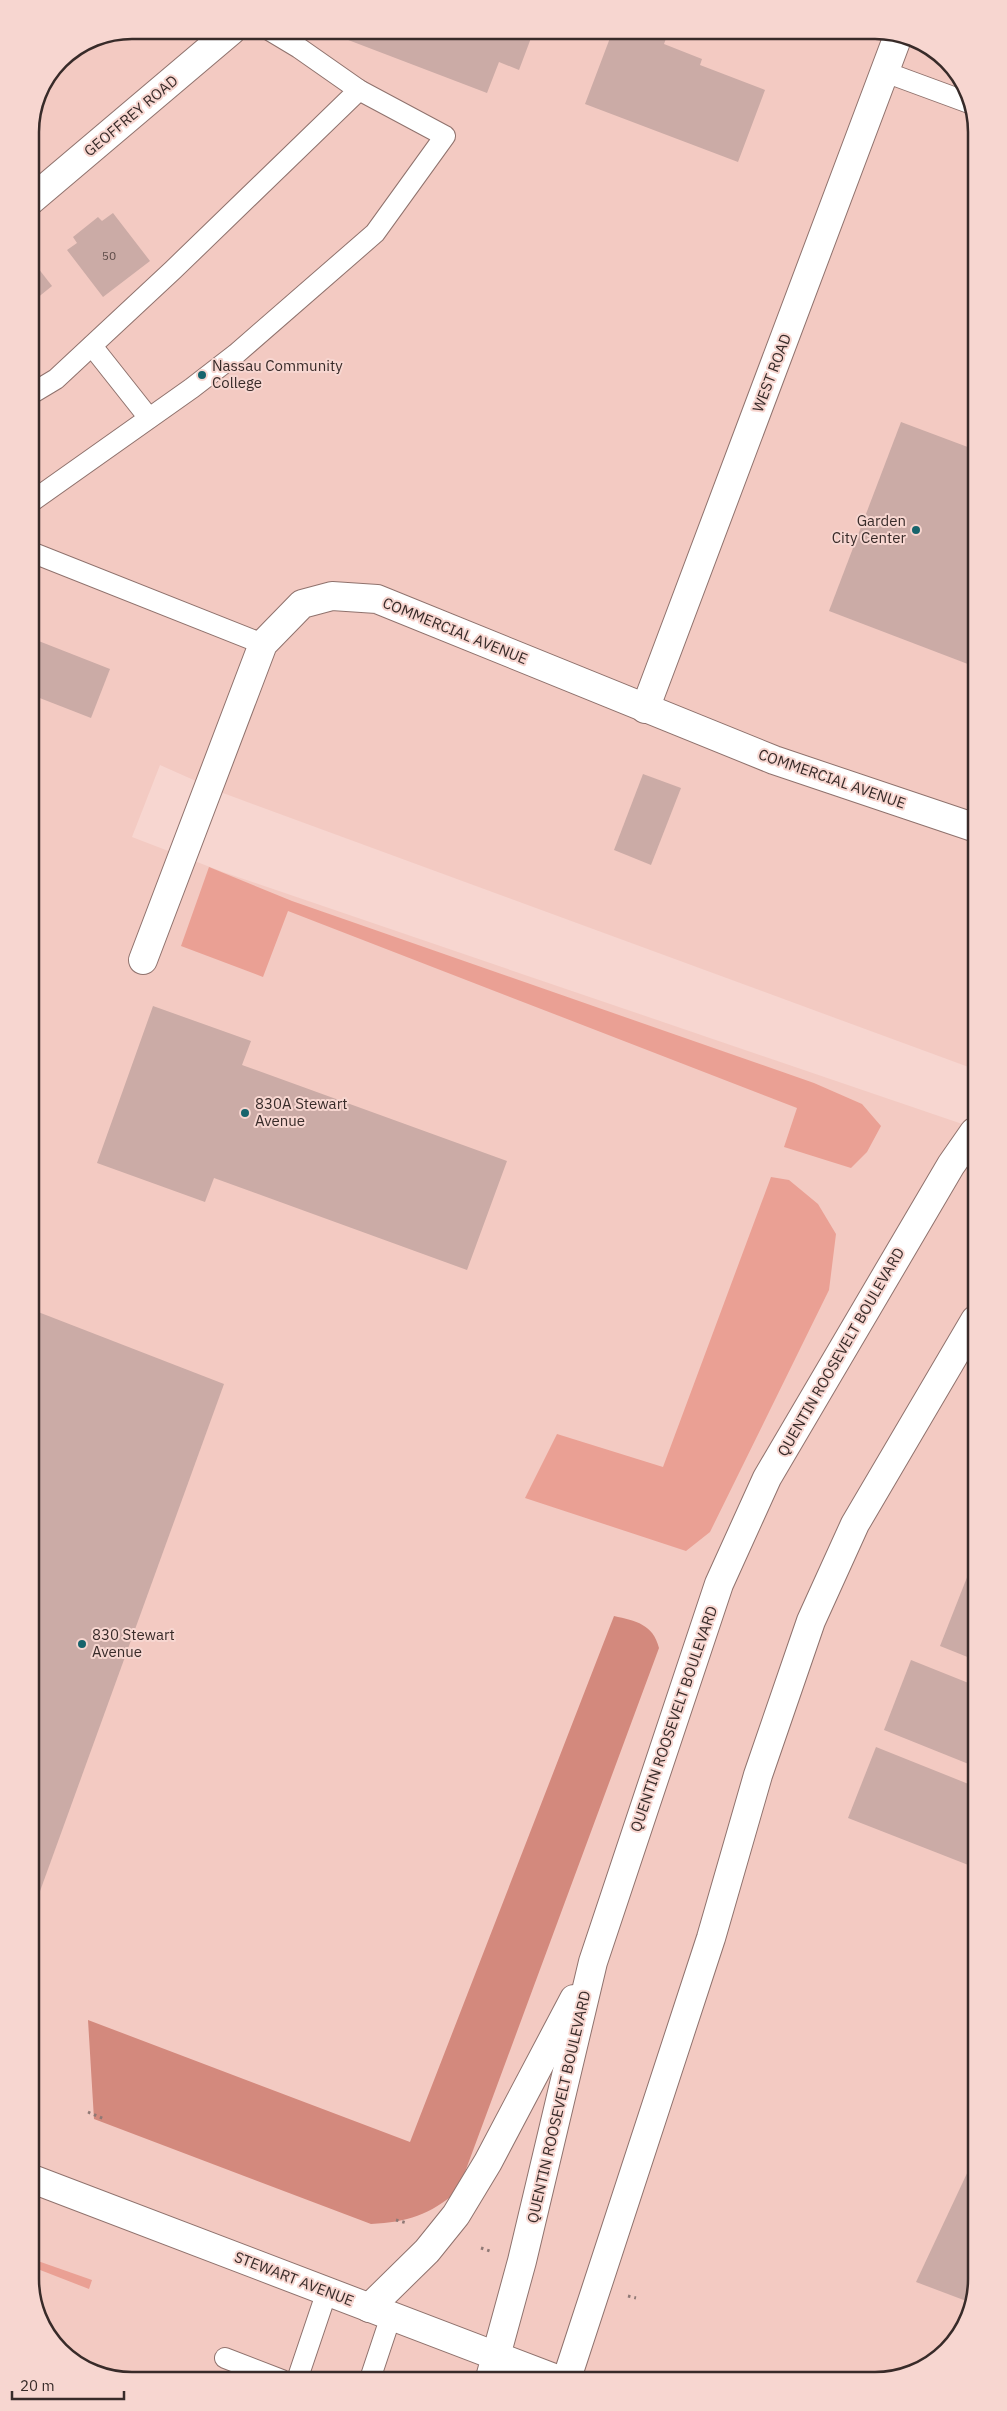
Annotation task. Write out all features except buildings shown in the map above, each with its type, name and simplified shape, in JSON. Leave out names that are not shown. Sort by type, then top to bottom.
[{"type":"street","name":"GEOFFREY ROAD","points":[[39,188],[221,39]]},
{"type":"street","name":"WEST ROAD","points":[[645,709],[896,42]]},
{"type":"street","name":"COMMERCIAL AVENUE","points":[[142,960],[263,644],[302,604],[332,596],[377,599],[774,760],[968,825]]},
{"type":"street","name":"QUENTIN ROOSEVELT BOULEVARD","points":[[493,2367],[525,2251],[593,1962],[719,1584],[767,1478],[951,1165],[968,1141]]},
{"type":"street","points":[[569,2372],[711,1938],[758,1775],[811,1621],[855,1524],[968,1332]]},
{"type":"street","points":[[380,2312],[456,2215],[488,2162],[593,1962]]},
{"type":"street","name":"STEWART AVENUE","points":[[39,2182],[380,2312],[493,2367],[521,2372]]},
{"type":"lane","points":[[39,496],[236,354],[375,233],[445,136],[359,90],[284,39]]},
{"type":"lane","points":[[885,72],[962,100]]},
{"type":"lane","points":[[39,389],[56,379],[92,346],[359,90]]},
{"type":"lane","points":[[92,346],[149,418]]},
{"type":"lane","points":[[39,555],[263,644]]},
{"type":"lane","points":[[300,2372],[327,2291]]},
{"type":"lane","points":[[371,2372],[380,2312]]},
{"type":"lane","points":[[225,2358],[247,2372]]},
{"type":"path","points":[[88,2112],[104,2119]]},
{"type":"shaded area","points":[[132,39],[881,39],[911,46],[932,58],[949,75],[959,91],[965,108],[968,132],[968,1067],[223,793],[160,765],[132,837],[223,872],[968,1126],[968,2279],[963,2309],[956,2326],[937,2349],[916,2363],[899,2369],[875,2372],[126,2372],[96,2365],[75,2353],[58,2336],[46,2315],[39,2285],[39,126],[44,102],[51,85],[70,62],[80,54],[96,46]]},
{"type":"shaded area","points":[[209,867],[292,901],[814,1083],[862,1104],[881,1126],[867,1152],[851,1168],[784,1147],[797,1108],[288,911],[263,977],[181,946]]},
{"type":"shaded area","points":[[771,1177],[789,1180],[818,1204],[836,1234],[829,1290],[710,1532],[686,1551],[525,1498],[557,1434],[663,1467]]},
{"type":"shaded area","points":[[614,1616],[636,1622],[648,1629],[653,1634],[659,1648],[458,2191],[437,2206],[418,2216],[371,2224],[94,2119],[88,2020],[410,2142]]},
{"type":"shaded area","points":[[39,2261],[92,2280],[89,2289],[39,2270]]},
{"type":"place","name":"Nassau Community College","points":[[202,375]]},
{"type":"place","name":"Garden City Center","points":[[916,530]]},
{"type":"place","name":"830A Stewart Avenue","points":[[245,1113]]},
{"type":"place","name":"830 Stewart Avenue","points":[[82,1644]]}]
